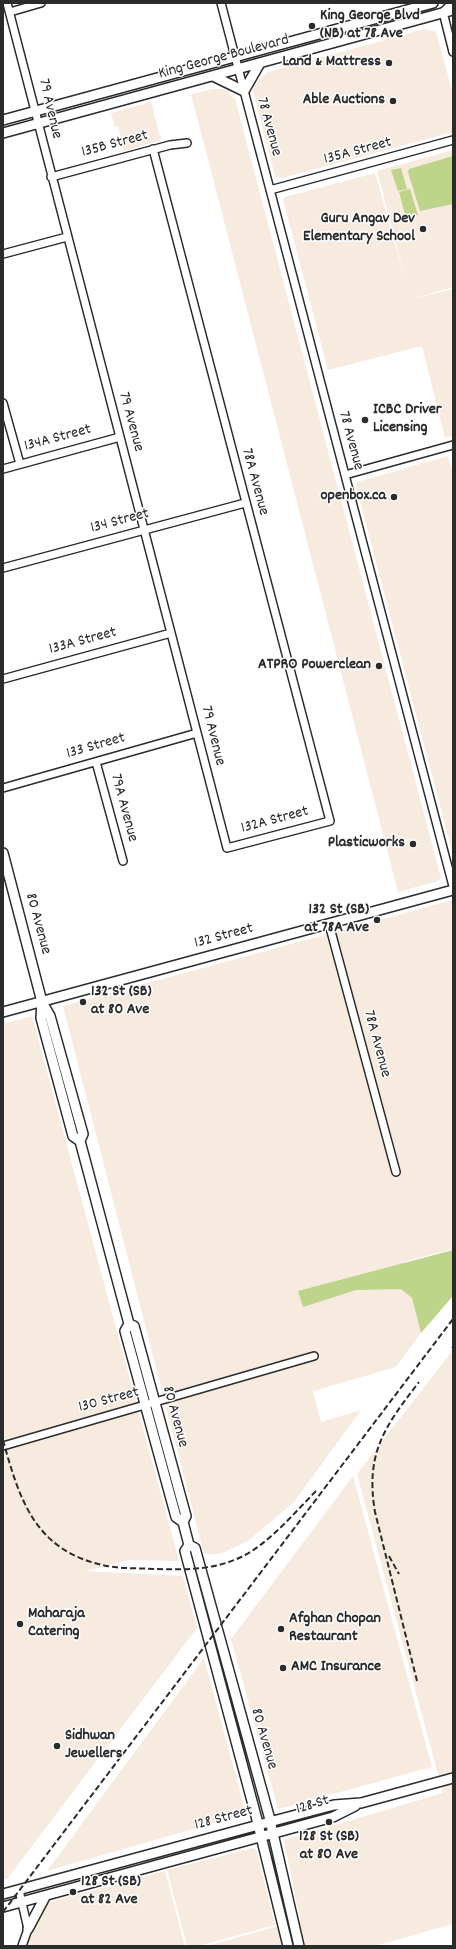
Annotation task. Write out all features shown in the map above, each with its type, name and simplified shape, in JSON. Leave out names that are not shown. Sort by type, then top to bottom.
[{"type":"main road","name":"King George Boulevard","points":[[3,120],[433,3]]},
{"type":"main road","name":"King George Boulevard","points":[[3,133],[453,10]]},
{"type":"main road","points":[[213,76],[244,91],[260,63]]},
{"type":"main road","name":"80 Avenue","points":[[3,853],[42,1002],[41,1018],[73,1136],[80,1141],[129,1324],[125,1331],[150,1404],[176,1517],[183,1522],[189,1545],[185,1551],[261,1836],[288,1946]]},
{"type":"main road","name":"132 Street","points":[[3,1012],[453,890]]},
{"type":"main road","name":"80 Avenue","points":[[189,1545],[195,1548],[273,1833],[299,1946]]},
{"type":"main road","points":[[223,1694],[230,1697],[236,1714],[240,1715]]},
{"type":"main road","name":"128 Street","points":[[3,1894],[334,1805],[361,1803],[453,1778]]},
{"type":"main road","name":"128 St","points":[[273,1833],[333,1817],[361,1803]]},
{"type":"main road","name":"128 Street","points":[[3,1907],[45,1897],[273,1833]]},
{"type":"main road","points":[[159,1864],[168,1850]]},
{"type":"main road","points":[[28,1929],[45,1897]]},
{"type":"street","name":"79 Avenue","points":[[7,3],[36,111],[37,124],[227,848]]},
{"type":"street","points":[[10,12],[41,3]]},
{"type":"street","name":"78 Avenue","points":[[220,3],[453,886]]},
{"type":"street","points":[[452,3],[443,12],[453,52]]},
{"type":"street","name":"135A Street","points":[[270,190],[453,140]]},
{"type":"street","name":"135B Street","points":[[51,177],[153,149],[187,143]]},
{"type":"street","name":"78A Avenue","points":[[153,149],[245,503],[330,821]]},
{"type":"street","points":[[3,254],[67,237]]},
{"type":"street","points":[[3,403],[20,464]]},
{"type":"street","name":"134A Street","points":[[3,469],[120,437]]},
{"type":"street","points":[[345,475],[453,445]]},
{"type":"street","name":"134 Street","points":[[3,568],[245,503]]},
{"type":"street","name":"133A Street","points":[[3,679],[171,633]]},
{"type":"street","name":"133 Street","points":[[3,788],[197,734]]},
{"type":"street","name":"79A Avenue","points":[[96,762],[123,861]]},
{"type":"street","name":"132A Street","points":[[227,848],[330,821]]},
{"type":"street","name":"78A Avenue","points":[[329,924],[396,1172]]},
{"type":"street","name":"130 Street","points":[[3,1446],[314,1356]]},
{"type":"street","points":[[19,1890],[28,1929],[22,1946]]},
{"type":"shaded area","points":[[425,29],[436,32],[453,94],[453,132],[282,178],[275,176],[253,90],[258,80],[268,72]]},
{"type":"shaded area","points":[[214,89],[224,89],[235,99],[441,878],[438,881],[398,892],[191,94]]},
{"type":"shaded area","points":[[151,102],[161,140],[124,151],[118,126],[115,127],[111,113]]},
{"type":"shaded area","points":[[453,150],[453,287],[411,299],[453,289],[453,436],[445,438],[422,346],[328,370],[283,199],[285,197],[375,173],[407,285],[377,171]]},
{"type":"shaded area","points":[[448,456],[453,474],[453,855],[356,486],[357,482]]},
{"type":"shaded area","points":[[453,900],[453,1249],[403,1262],[421,1333],[396,1367],[313,1391],[321,1422],[361,1410],[294,1502],[248,1541],[220,1554],[204,1554],[63,1006]]},
{"type":"shaded area","points":[[32,1016],[179,1561],[128,1560],[85,1571],[183,1576],[197,1628],[7,1879],[3,1880],[3,1024]]},
{"type":"shaded area","points":[[453,1350],[453,1924],[375,1946],[206,1946],[300,1920],[284,1840],[443,1793],[357,1474]]},
{"type":"shaded area","points":[[353,1476],[432,1767],[278,1809],[231,1639]]},
{"type":"shaded area","points":[[204,1658],[246,1814],[47,1871]]},
{"type":"shaded area","points":[[253,1848],[256,1849],[275,1925],[199,1946],[187,1946],[167,1870]]},
{"type":"shaded area","points":[[165,1871],[185,1946],[25,1946],[32,1918],[46,1903]]},
{"type":"green space","points":[[453,156],[453,204],[420,211],[408,172],[409,169]]},
{"type":"green space","points":[[401,168],[407,189],[398,191],[391,170]]},
{"type":"green space","points":[[410,189],[418,215],[406,218],[399,192]]},
{"type":"green space","points":[[453,1250],[453,1296],[421,1333],[412,1298],[401,1289],[356,1290],[303,1307],[298,1291]]},
{"type":"railway","points":[[3,1912],[453,1319]]},
{"type":"railway","points":[[417,1681],[375,1512],[373,1473],[380,1441],[396,1413],[419,1382]]},
{"type":"railway","points":[[3,1440],[16,1484],[35,1521],[47,1536],[63,1549],[83,1559],[113,1567],[191,1569],[214,1566],[236,1559],[257,1548],[284,1524],[318,1489]]},
{"type":"railway","points":[[389,1556],[399,1574]]},
{"type":"place","name":"King George Blvd (NB) at 78 Ave","points":[[312,26]]},
{"type":"place","name":"Land & Mattress","points":[[389,63]]},
{"type":"place","name":"Able Auctions","points":[[393,101]]},
{"type":"place","name":"Guru Angav Dev Elementary School","points":[[423,229]]},
{"type":"place","name":"ICBC Driver Licensing","points":[[365,420]]},
{"type":"place","name":"openbox.ca","points":[[394,497]]},
{"type":"place","name":"ATPRO Powerclean","points":[[379,666]]},
{"type":"place","name":"Plasticworks","points":[[413,844]]},
{"type":"place","name":"132 St (SB) at 78A Ave","points":[[377,920]]},
{"type":"place","name":"132 St (SB) at 80 Ave","points":[[83,1002]]},
{"type":"place","name":"Maharaja Catering","points":[[20,1624]]},
{"type":"place","name":"Afghan Chopan Restaurant","points":[[281,1629]]},
{"type":"place","name":"AMC Insurance","points":[[283,1668]]},
{"type":"place","name":"Sidhwan Jewellers","points":[[57,1746]]},
{"type":"place","name":"128 St (SB) at 80 Ave","points":[[329,1822]]},
{"type":"place","name":"128 St (SB) at 82 Ave","points":[[73,1892]]}]
